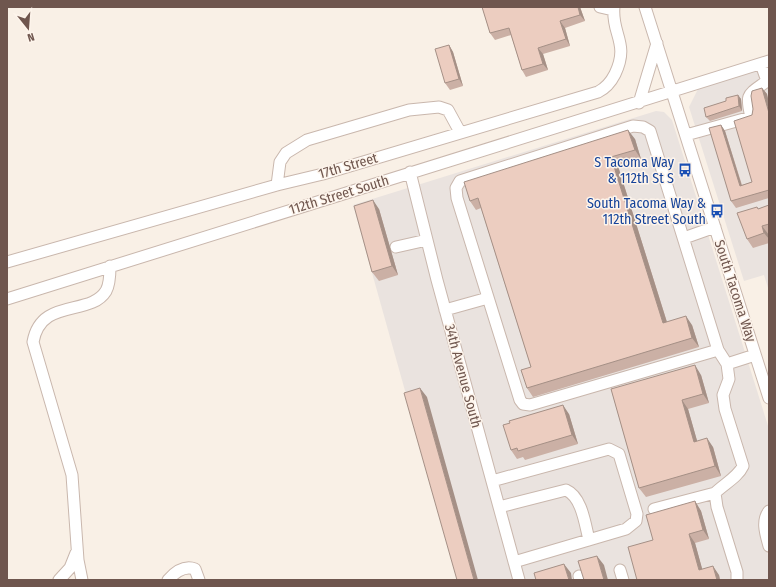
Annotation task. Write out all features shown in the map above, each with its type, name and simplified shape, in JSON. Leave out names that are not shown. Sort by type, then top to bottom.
[{"type":"street","points":[[600,7],[614,9]]},
{"type":"street","name":"South Tacoma Way","points":[[645,7],[769,398]]},
{"type":"street","name":"17th Street","points":[[7,262],[277,185],[323,174],[460,132],[594,94],[601,91],[609,84],[618,68],[622,54],[614,9]]},
{"type":"street","points":[[639,103],[657,42]]},
{"type":"street","points":[[686,135],[751,117],[747,101],[749,94],[767,81],[765,63]]},
{"type":"street","name":"112th Street South","points":[[7,299],[410,172],[672,93],[765,63]]},
{"type":"street","points":[[277,185],[280,162],[286,153],[307,140],[409,110],[439,107],[448,110],[460,132]]},
{"type":"street","points":[[654,509],[715,493],[726,482],[739,474],[743,466],[724,409],[723,395],[729,379],[727,364],[718,350],[650,130],[643,127],[633,126],[460,181],[456,188],[457,198],[520,400],[523,404],[530,405],[718,350]]},
{"type":"street","name":"34th Avenue South","points":[[410,172],[445,310],[519,580]]},
{"type":"street","points":[[684,238],[715,227]]},
{"type":"street","points":[[396,248],[427,240]]},
{"type":"street","points":[[82,580],[69,463],[33,342],[39,324],[48,317],[94,301],[102,296],[107,290],[110,266]]},
{"type":"street","points":[[445,310],[488,298]]},
{"type":"street","points":[[727,364],[755,355]]},
{"type":"street","points":[[492,481],[609,449],[619,454],[637,514],[636,521],[626,529],[514,562]]},
{"type":"street","points":[[499,507],[566,490],[573,493],[577,499],[589,540]]},
{"type":"street","points":[[715,493],[717,507],[737,572],[737,580]]},
{"type":"street","points":[[769,511],[764,524],[769,546]]},
{"type":"street","points":[[59,580],[70,568],[74,560],[76,535]]},
{"type":"street","points":[[168,580],[179,570],[190,567],[195,569],[200,580]]},
{"type":"shaded area","points":[[766,68],[769,76],[769,291],[764,275],[744,281],[689,107],[698,89]]},
{"type":"shaded area","points":[[656,111],[664,112],[672,120],[769,429],[769,504],[766,507],[762,523],[769,561],[768,580],[458,580],[353,205]]},
{"type":"building","points":[[482,7],[578,7],[580,15],[560,21],[566,39],[538,48],[543,64],[522,70],[509,28],[490,33]]},
{"type":"building","points":[[449,45],[459,79],[445,83],[435,49]]},
{"type":"building","points":[[762,88],[769,113],[769,190],[731,201],[709,128],[721,125],[740,186],[752,182],[734,121],[752,115],[752,91]]},
{"type":"building","points":[[738,95],[739,106],[706,117],[704,108],[726,101],[726,98]]},
{"type":"building","points":[[628,130],[635,150],[611,157],[663,323],[686,316],[692,338],[527,388],[521,370],[531,367],[478,198],[470,201],[464,182]]},
{"type":"building","points":[[373,200],[392,266],[372,272],[354,206]]},
{"type":"building","points":[[769,205],[769,224],[762,226],[764,233],[747,239],[737,213],[757,207],[758,209]]},
{"type":"building","points":[[695,365],[703,394],[682,400],[694,442],[707,438],[715,466],[639,488],[611,389]]},
{"type":"building","points":[[420,388],[474,580],[457,580],[404,393]]},
{"type":"building","points":[[563,405],[572,435],[518,451],[517,448],[511,450],[503,425],[510,423],[509,421]]},
{"type":"building","points":[[695,501],[703,530],[689,534],[699,570],[713,566],[717,580],[637,580],[628,547],[653,540],[646,515]]},
{"type":"building","points":[[597,556],[604,580],[584,580],[578,561]]},
{"type":"building","points":[[564,564],[569,580],[536,580],[534,573]]},
{"type":"place","name":"S Tacoma Way & 112th St S","points":[[685,170]]},
{"type":"place","name":"South Tacoma Way & 112th Street South","points":[[717,211]]}]
